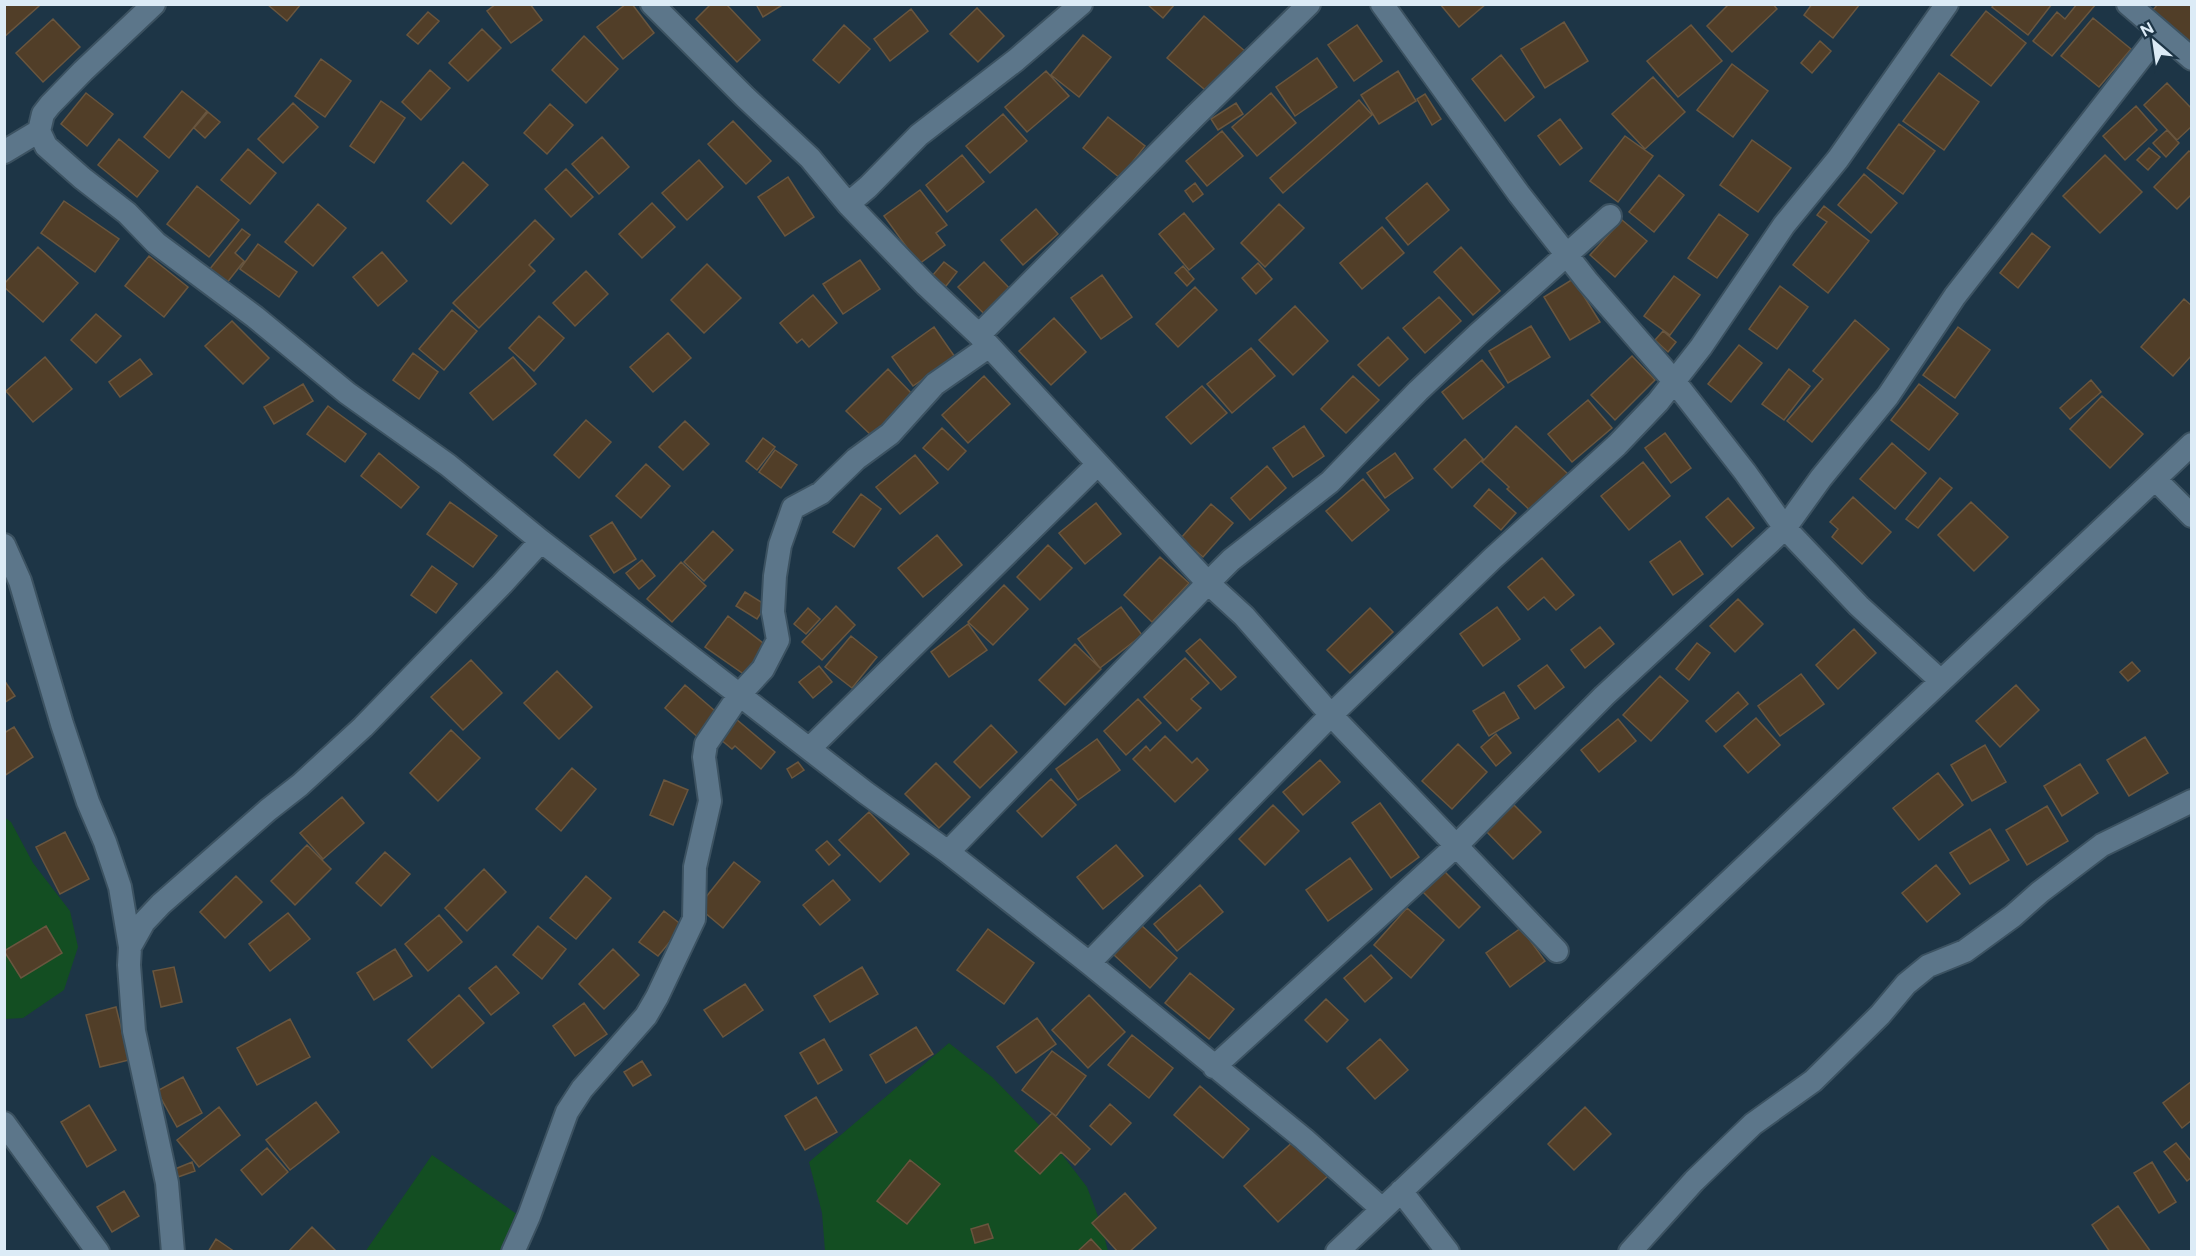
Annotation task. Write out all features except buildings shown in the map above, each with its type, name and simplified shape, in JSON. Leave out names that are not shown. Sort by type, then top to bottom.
[{"type":"street","points":[[154,4],[83,70],[43,114],[39,131],[46,146],[127,213],[156,243],[255,317],[347,393],[448,465],[541,541],[866,793],[948,852],[1089,963],[1304,1139],[1382,1209]]},
{"type":"street","points":[[652,4],[745,98],[810,158],[848,204],[983,341],[1208,583],[1244,616],[1331,716],[1557,951]]},
{"type":"street","points":[[848,204],[919,135],[1016,60],[1081,4]]},
{"type":"street","points":[[513,1251],[529,1216],[567,1112],[582,1089],[646,1016],[694,919],[696,867],[710,801],[710,786],[705,768],[706,744],[740,694],[763,669],[778,640],[773,612],[775,576],[780,545],[793,508],[821,493],[856,459],[890,434],[935,384],[983,341],[1195,116],[1309,4]]},
{"type":"street","points":[[1382,4],[1506,177],[1588,282],[1674,381],[1746,472],[1785,528],[1859,606],[1941,681]]},
{"type":"street","points":[[1089,963],[1331,716],[1492,559],[1617,445],[1701,347],[1784,225],[1838,159],[1947,4]]},
{"type":"street","points":[[2129,5],[2192,59]]},
{"type":"street","points":[[1214,1067],[1457,845],[1604,696],[1785,528],[1821,478],[1888,396],[1955,296],[2160,33]]},
{"type":"street","points":[[4,152],[39,131]]},
{"type":"street","points":[[948,852],[1208,583],[1232,560],[1330,482],[1477,334],[1610,216]]},
{"type":"street","points":[[1337,1251],[2192,444]]},
{"type":"street","points":[[810,748],[1098,464]]},
{"type":"street","points":[[2155,479],[2192,516]]},
{"type":"street","points":[[130,946],[144,922],[161,904],[259,817],[300,785],[363,727],[541,541]]},
{"type":"street","points":[[4,546],[20,581],[62,724],[88,802],[120,886],[130,946],[129,965],[134,1030],[167,1183],[173,1251]]},
{"type":"street","points":[[1630,1251],[1694,1181],[1753,1124],[1812,1081],[1880,1015],[1906,984],[1928,966],[1965,951],[2102,845],[2192,801]]},
{"type":"street","points":[[4,1123],[98,1251]]},
{"type":"street","points":[[1401,1191],[1448,1251]]},
{"type":"green space","points":[[4,817],[11,822],[33,863],[70,911],[78,947],[64,990],[23,1018],[5,1019]]},
{"type":"green space","points":[[949,1043],[992,1077],[1041,1127],[1087,1187],[1108,1251],[825,1251],[822,1213],[809,1162]]},
{"type":"green space","points":[[432,1155],[534,1226],[516,1251],[365,1252]]}]
